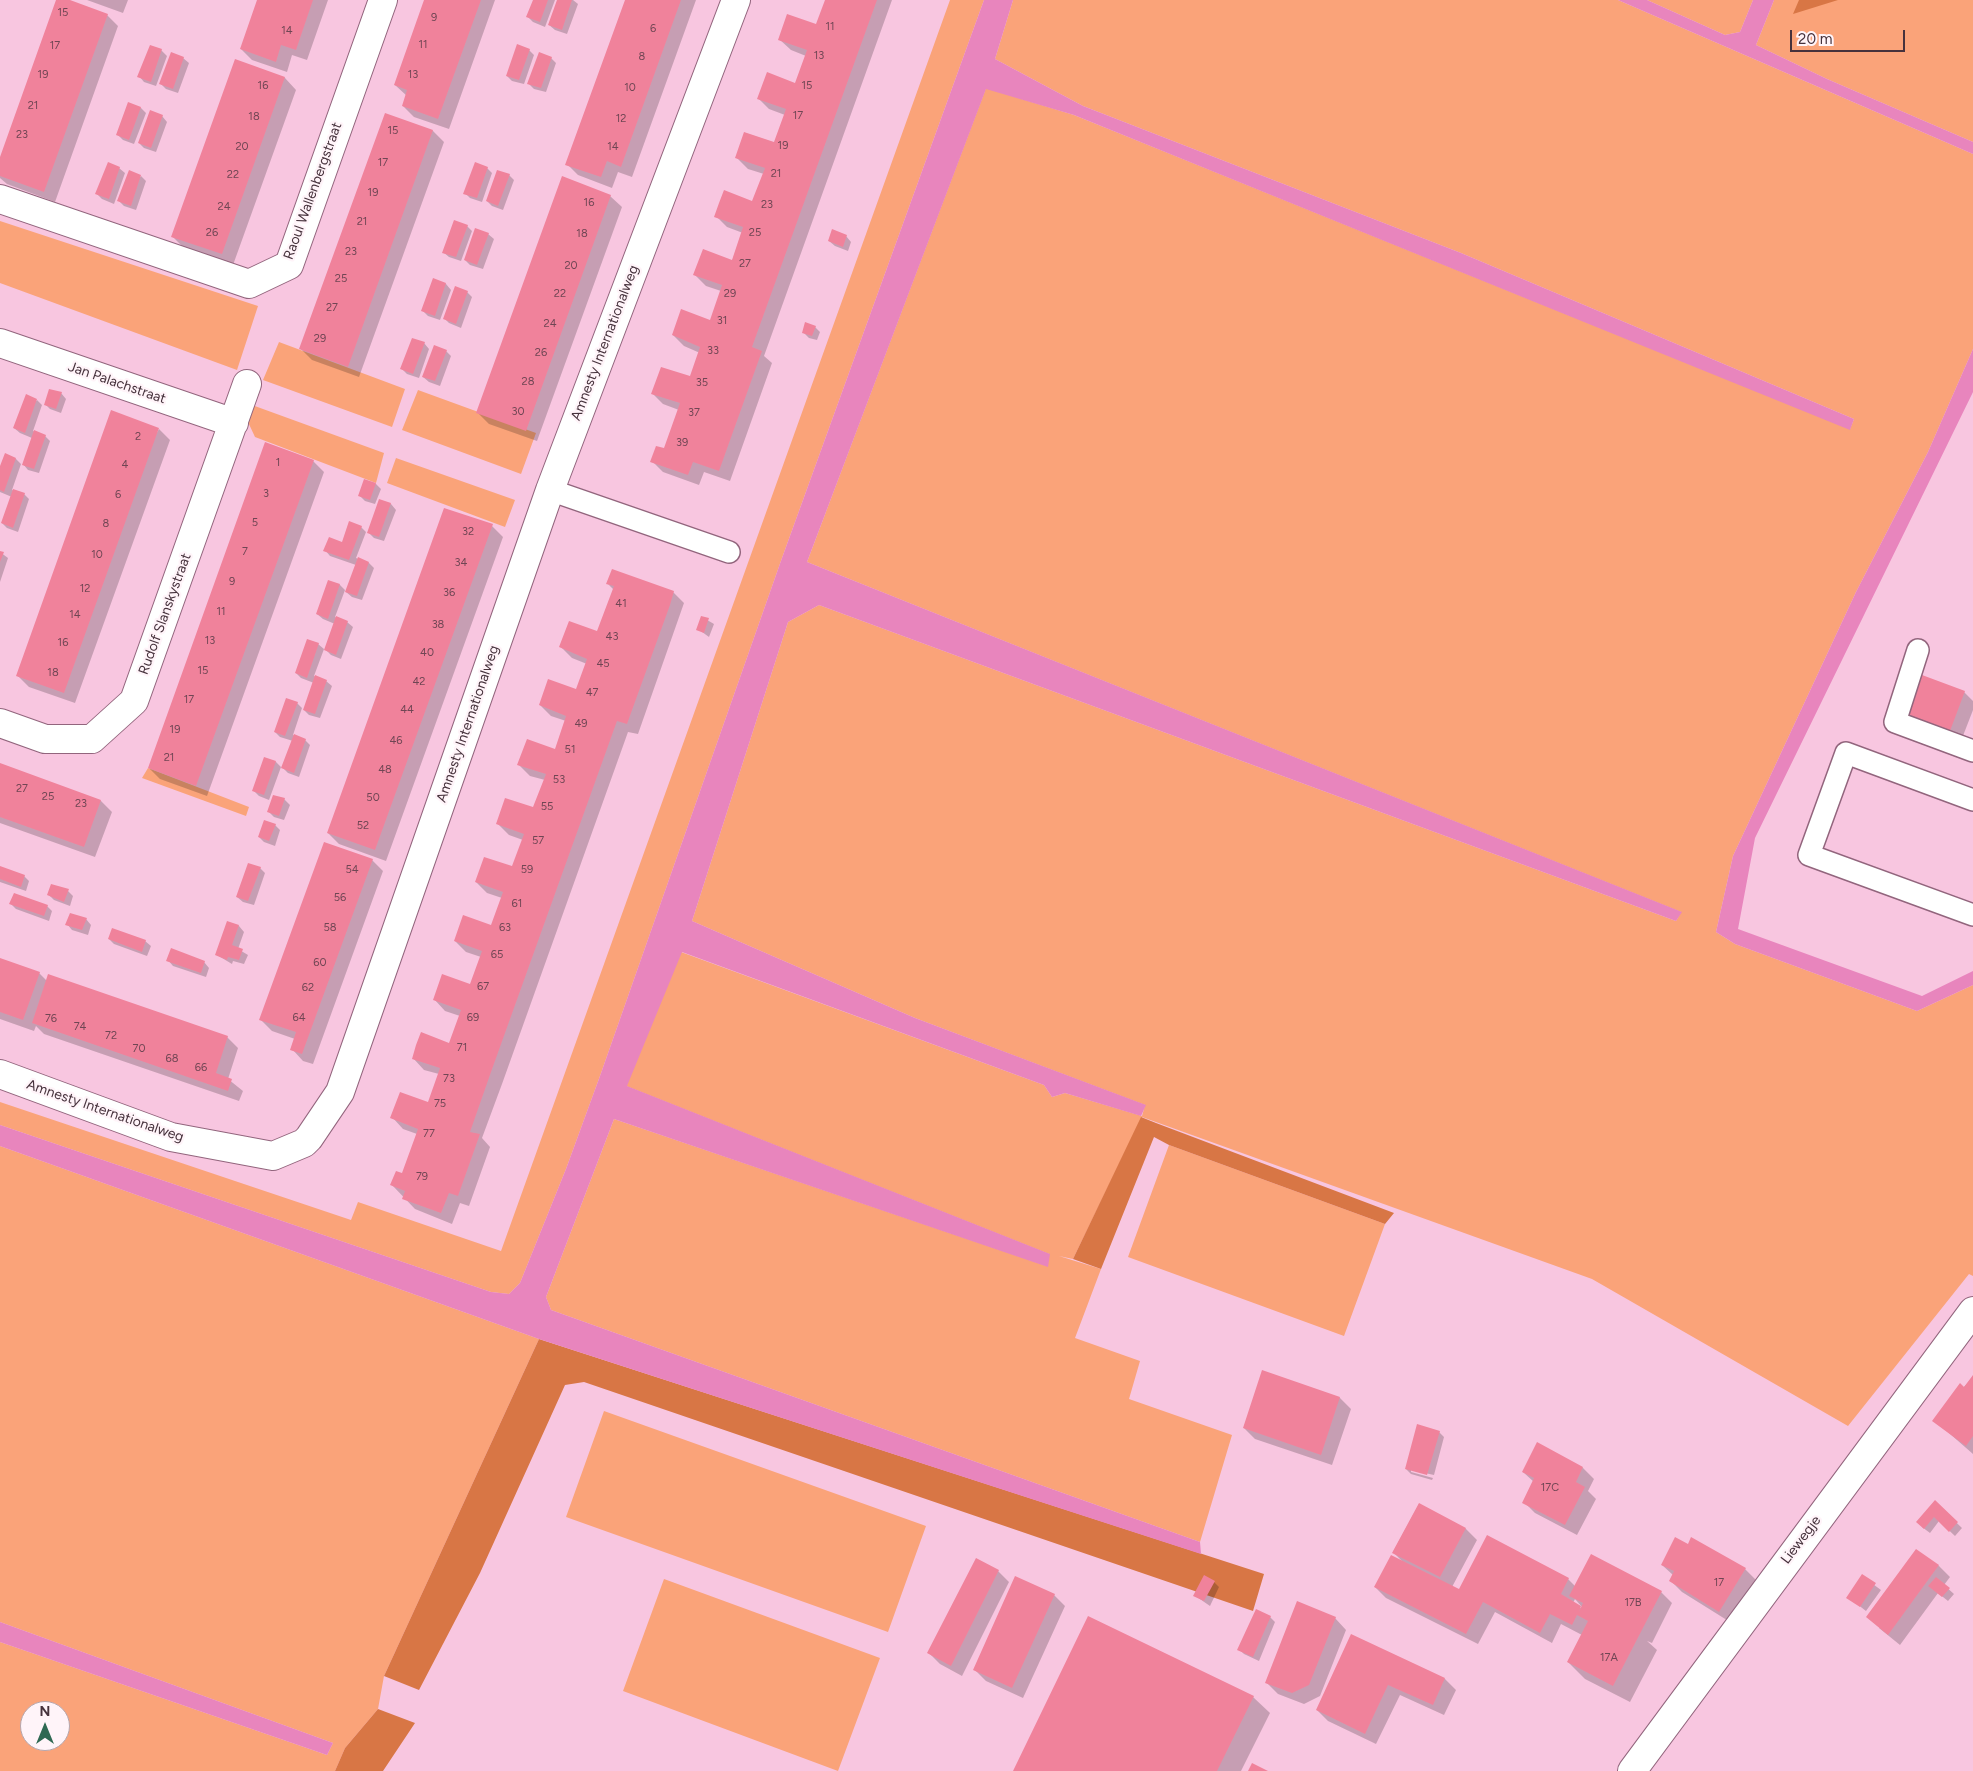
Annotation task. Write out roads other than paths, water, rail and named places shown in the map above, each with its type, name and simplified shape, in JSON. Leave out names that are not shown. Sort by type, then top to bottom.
[{"type":"street","name":"Raoul Wallenbergstraat","points":[[0,199],[249,284],[288,265],[382,0]]},
{"type":"street","name":"Amnesty Internationalweg","points":[[0,1074],[171,1137],[273,1156],[304,1144],[340,1092],[550,490],[736,0]]},
{"type":"street","name":"Jan Palachstraat","points":[[0,343],[234,423]]},
{"type":"street","name":"Rudolf Slanskystraat","points":[[0,723],[45,739],[92,739],[134,701],[247,384]]},
{"type":"street","name":"Liewegje","points":[[1632,1771],[1973,1311]]},
{"type":"lane","points":[[550,490],[728,552]]},
{"type":"lane","points":[[1918,650],[1895,722],[1973,751]]},
{"type":"lane","points":[[1973,800],[1846,754],[1809,855],[1973,915]]}]
